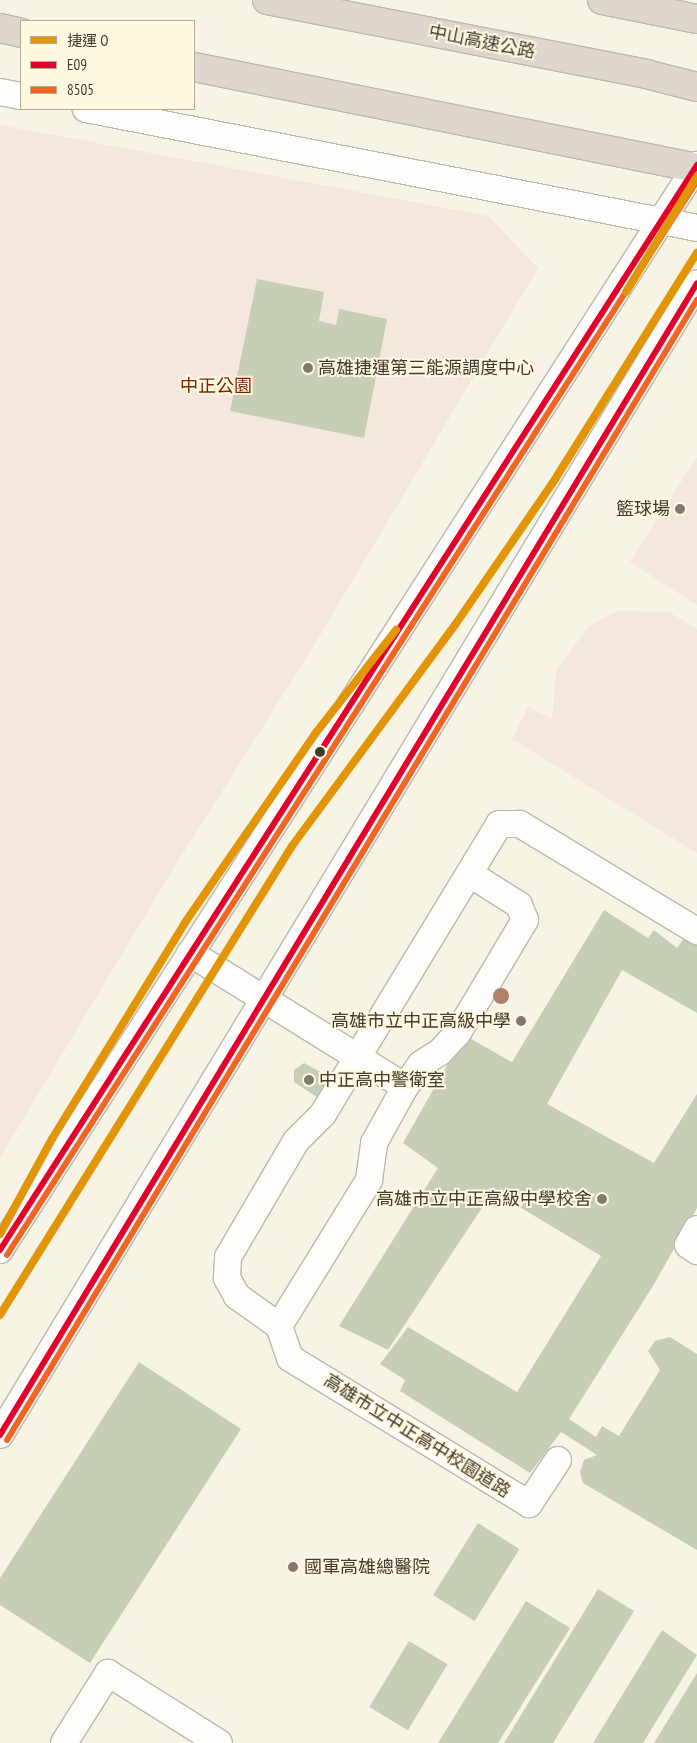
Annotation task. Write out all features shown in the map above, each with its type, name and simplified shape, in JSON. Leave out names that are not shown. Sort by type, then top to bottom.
[{"type":"highway","name":"中山高速公路","points":[[267,0],[646,74],[697,87]]},
{"type":"highway","points":[[602,0],[697,19]]},
{"type":"highway","points":[[0,28],[20,32]]},
{"type":"highway","points":[[195,67],[696,167]]},
{"type":"street","points":[[0,92],[20,96]]},
{"type":"street","points":[[91,110],[697,228]]},
{"type":"street","points":[[0,1250],[696,167]]},
{"type":"street","points":[[0,1435],[697,283]]},
{"type":"street","points":[[470,874],[519,905],[526,920],[457,1034],[440,1052],[421,1064],[405,1087],[374,1143],[369,1180],[280,1326],[236,1296],[227,1278],[228,1257],[296,1141],[323,1114],[356,1056],[470,874],[499,824],[520,824],[697,931]]},
{"type":"street","points":[[190,953],[405,1087]]},
{"type":"street","points":[[697,1229],[688,1245],[697,1251]]},
{"type":"street","name":"高雄市立中正高中校園道路","points":[[280,1326],[290,1358],[529,1504],[558,1460]]},
{"type":"street","points":[[64,1743],[108,1673],[219,1743]]},
{"type":"green space","name":"中正公園","points":[[0,125],[488,216],[538,268],[315,644],[175,866],[0,1158]]},
{"type":"green space","name":"籃球場","points":[[697,457],[697,605],[630,562]]},
{"type":"green space","points":[[617,611],[669,612],[697,629],[697,853],[512,739],[528,707],[552,719],[556,671],[587,628]]},
{"type":"building","name":"高雄捷運第三能源調度中心","points":[[257,279],[324,292],[319,321],[336,325],[339,309],[387,319],[364,438],[230,411]]},
{"type":"building","name":"高雄市立中正高級中學校舍","points":[[604,910],[648,938],[654,930],[677,948],[688,932],[697,937],[697,1013],[622,970],[547,1104],[654,1163],[697,1094],[697,1208],[653,1286],[569,1419],[596,1437],[602,1426],[619,1436],[660,1370],[648,1351],[655,1341],[670,1337],[697,1354],[697,1550],[583,1483],[580,1472],[584,1460],[597,1455],[561,1432],[530,1473],[400,1391],[405,1380],[380,1364],[408,1327],[517,1392],[601,1256],[493,1191],[388,1350],[339,1326],[438,1168],[403,1143],[464,1035],[512,1062]]},
{"type":"building","name":"中正高中警衛室","points":[[304,1063],[328,1076],[324,1084],[331,1088],[323,1101],[294,1082],[294,1070]]},
{"type":"building","points":[[139,1362],[241,1429],[90,1663],[0,1605],[0,1578]]},
{"type":"building","points":[[478,1523],[520,1549],[475,1621],[433,1595]]},
{"type":"building","points":[[598,1589],[634,1611],[553,1743],[504,1743]]},
{"type":"building","points":[[526,1601],[570,1628],[498,1743],[438,1743]]},
{"type":"building","points":[[662,1630],[697,1655],[643,1743],[593,1743]]},
{"type":"building","points":[[409,1641],[448,1664],[408,1730],[369,1707]]},
{"type":"building","points":[[697,1673],[697,1743],[654,1743]]},
{"type":"metro line","name":"O","points":[[626,292],[697,176]]},
{"type":"metro line","name":"O","points":[[0,1315],[292,846],[455,625],[552,484],[697,253]]},
{"type":"metro line","name":"O","points":[[0,1234],[52,1139],[186,921],[315,734],[396,630]]},
{"type":"transit line","name":"E09","points":[[0,1250],[697,165]]},
{"type":"transit line","name":"8505","points":[[7,1255],[697,181]]},
{"type":"transit line","name":"E09","points":[[0,1435],[697,283]]},
{"type":"transit line","name":"8505","points":[[7,1440],[697,300]]},
{"type":"place","name":"高雄捷運第三能源調度中心","points":[[308,368]]},
{"type":"place","name":"籃球場","points":[[680,509]]},
{"type":"place","name":"高雄市立中正高級中學","points":[[521,1021]]},
{"type":"place","name":"中正高中警衛室","points":[[309,1080]]},
{"type":"place","name":"高雄市立中正高級中學校舍","points":[[602,1199]]},
{"type":"place","name":"國軍高雄總醫院","points":[[293,1567]]}]
